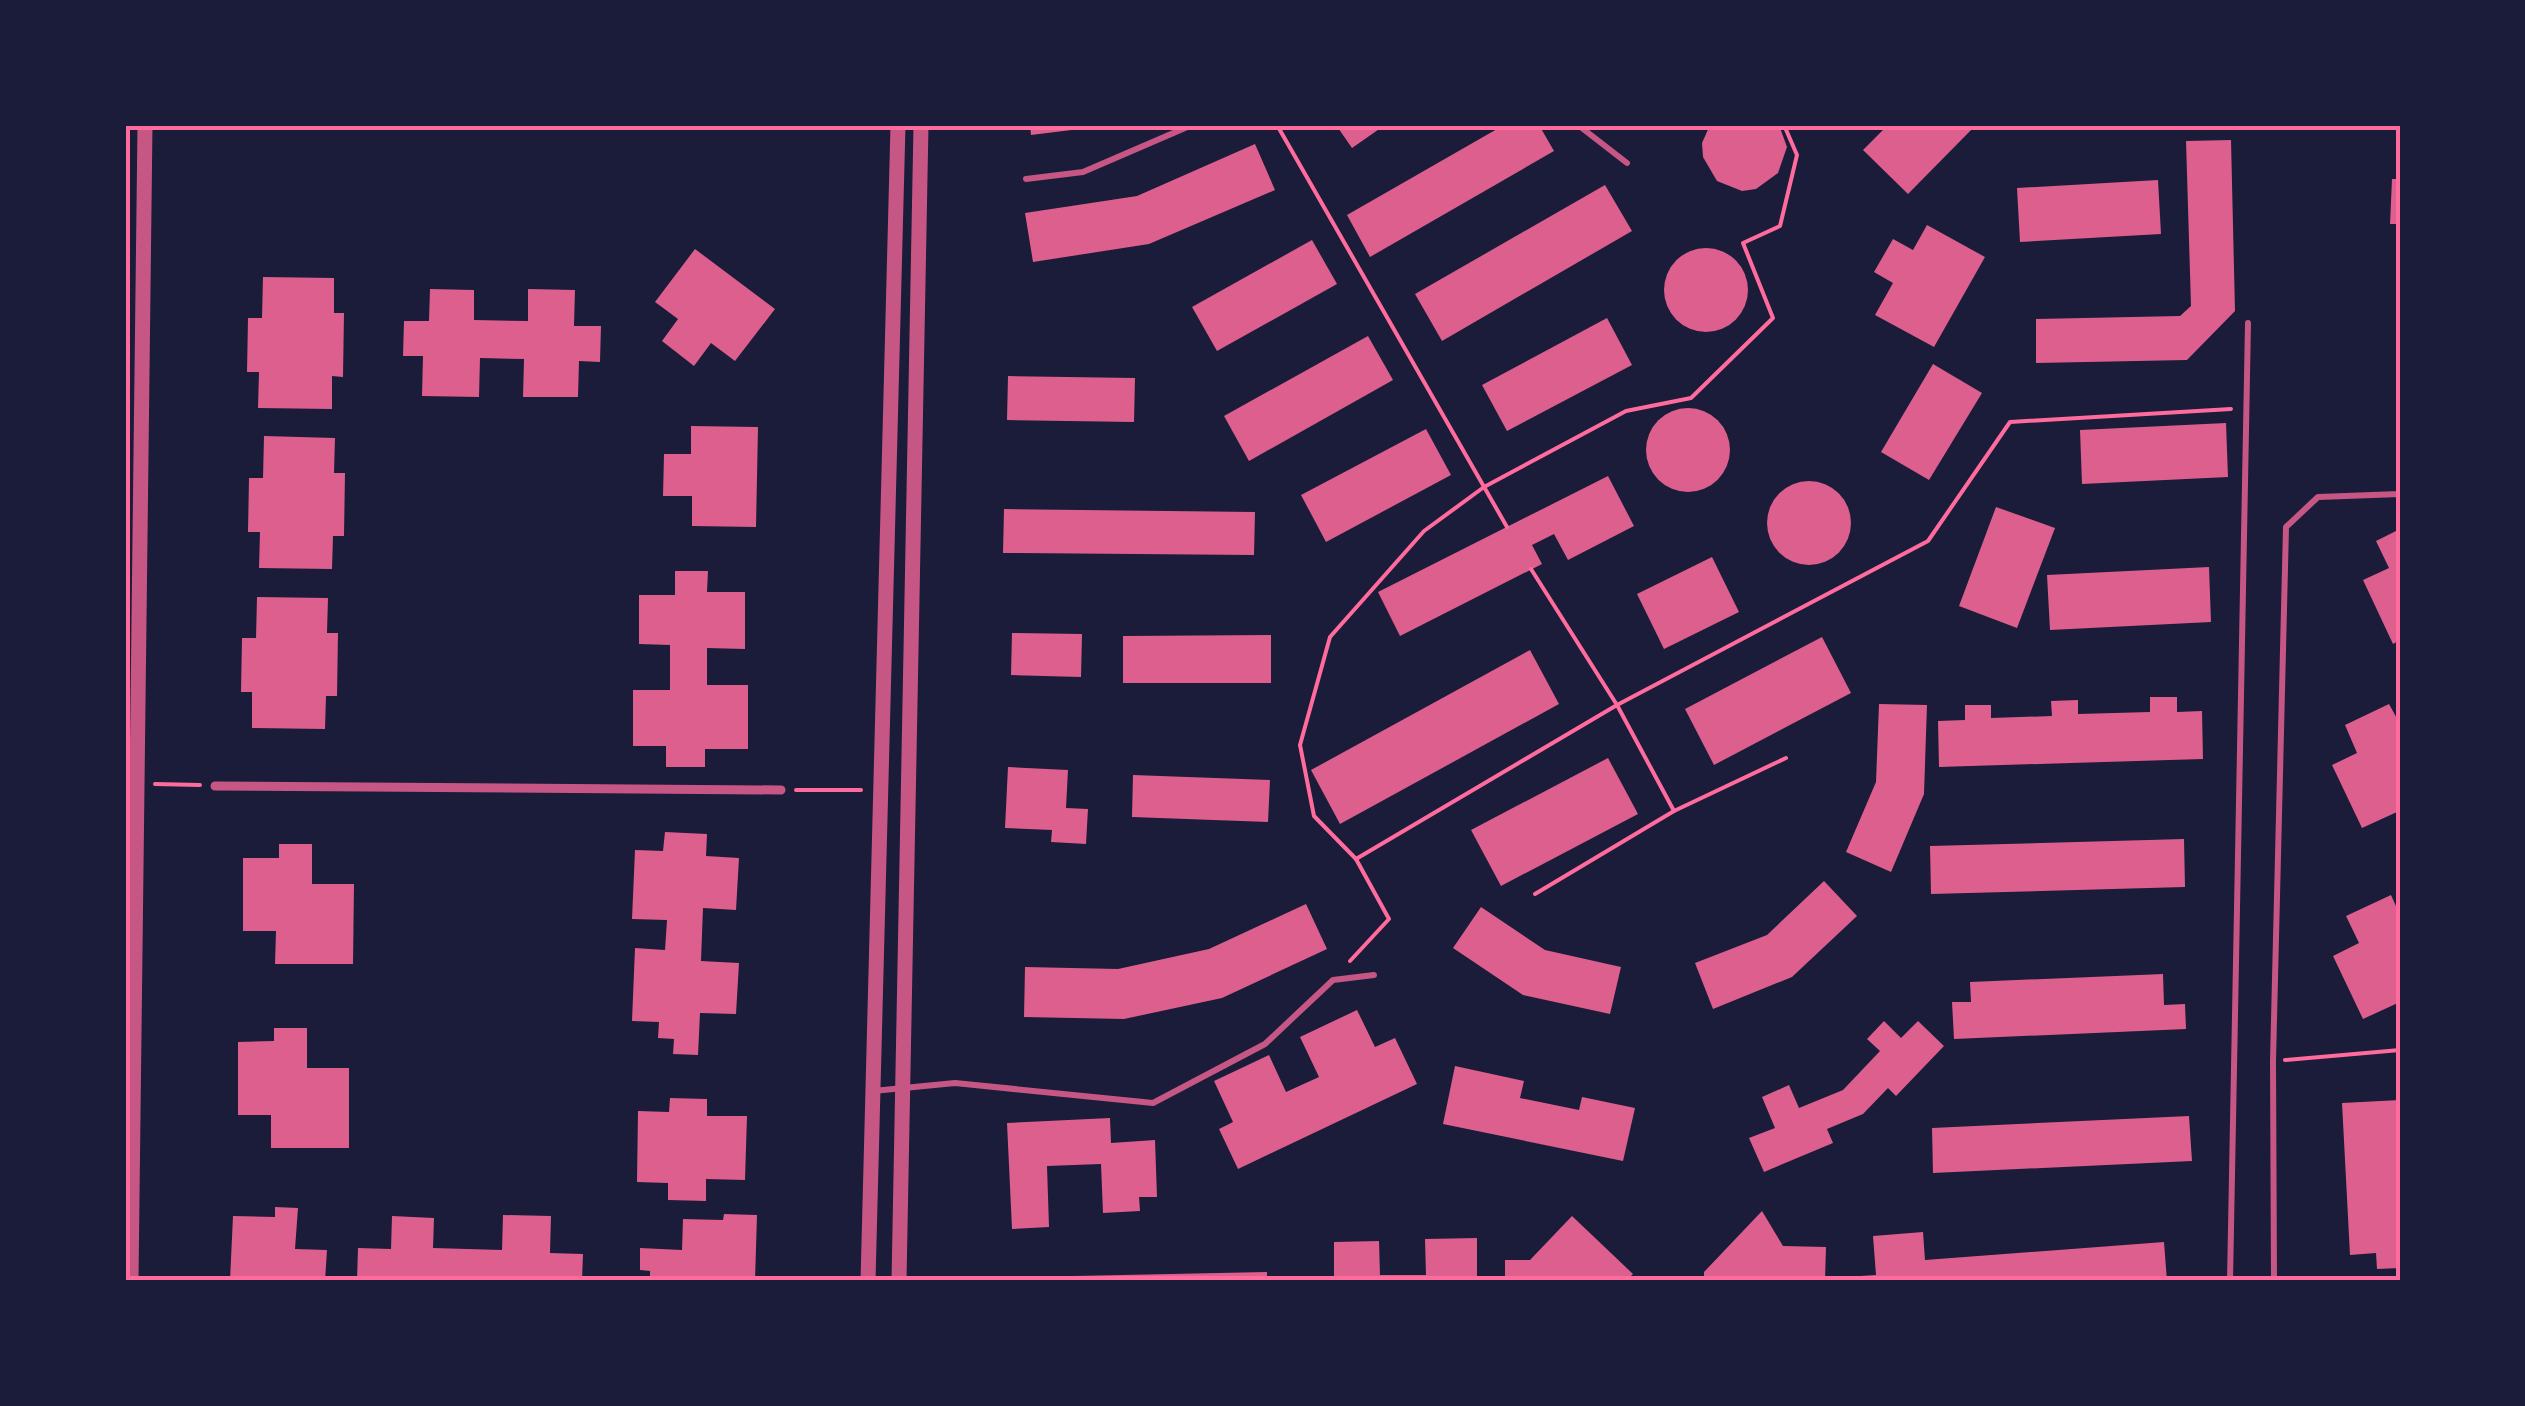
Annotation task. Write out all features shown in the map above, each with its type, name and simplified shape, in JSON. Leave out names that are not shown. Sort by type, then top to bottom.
[{"type":"street","points":[[131,1281],[145,125]]},
{"type":"street","points":[[868,1281],[898,125]]},
{"type":"street","points":[[899,1281],[922,125]]},
{"type":"street","points":[[215,786],[781,790]]},
{"type":"lane","points":[[1026,178],[1082,172],[1192,125]]},
{"type":"lane","points":[[1578,125],[1627,163]]},
{"type":"lane","points":[[2230,1281],[2248,323]]},
{"type":"lane","points":[[2274,1281],[2273,1061],[2286,527],[2318,497],[2400,494]]},
{"type":"lane","points":[[873,1090],[955,1084],[1153,1103],[1265,1044],[1333,980],[1374,974]]},
{"type":"path","points":[[1277,125],[1508,527]]},
{"type":"path","points":[[1333,980],[1389,918],[1356,860],[1314,816],[1300,746],[1330,637],[1424,531],[1484,487],[1626,411],[1691,398],[1774,318],[1743,243],[1780,226],[1797,155],[1784,125]]},
{"type":"path","points":[[1356,860],[1617,705],[1928,541],[2010,422],[2246,408]]},
{"type":"path","points":[[1531,570],[1617,705],[1674,811]]},
{"type":"path","points":[[1535,894],[1674,811],[1786,758]]},
{"type":"path","points":[[137,783],[215,786]]},
{"type":"path","points":[[781,790],[881,790]]},
{"type":"path","points":[[2273,1061],[2400,1050]]},
{"type":"building","points":[[1030,125],[1096,125],[1096,127],[1031,135]]},
{"type":"building","points":[[1336,125],[1385,125],[1352,148]]},
{"type":"building","points":[[1504,125],[1539,125],[1554,151],[1370,257],[1347,215]]},
{"type":"building","points":[[1710,125],[1779,125],[1787,147],[1778,173],[1756,189],[1742,191],[1717,181],[1703,157],[1702,143]]},
{"type":"building","points":[[1888,125],[1976,125],[1908,194],[1863,150]]},
{"type":"building","points":[[2231,140],[2235,311],[2187,360],[2036,363],[2036,319],[2180,316],[2191,306],[2186,141]]},
{"type":"building","points":[[1255,144],[1275,190],[1149,244],[1033,262],[1025,213],[1137,196]]},
{"type":"building","points":[[2392,179],[2400,179],[2400,224],[2390,224]]},
{"type":"building","points":[[2158,180],[2161,234],[2020,242],[2017,188]]},
{"type":"building","points":[[1605,185],[1632,231],[1442,341],[1415,294]]},
{"type":"building","points":[[1927,225],[1985,257],[1934,347],[1875,315],[1893,283],[1874,272],[1893,239],[1913,250]]},
{"type":"building","points":[[1312,240],[1337,284],[1217,351],[1192,307]]},
{"type":"building","points":[[1706,248],[1722,251],[1736,260],[1745,274],[1745,306],[1736,320],[1722,329],[1706,332],[1690,329],[1676,320],[1667,306],[1664,290],[1667,274],[1676,260],[1690,251]]},
{"type":"building","points":[[695,249],[775,309],[735,361],[711,343],[694,366],[662,341],[678,319],[655,302]]},
{"type":"building","points":[[263,277],[334,278],[334,313],[344,313],[343,377],[332,376],[332,409],[258,408],[259,372],[247,372],[248,318],[262,318]]},
{"type":"building","points":[[430,289],[474,290],[474,320],[528,321],[528,289],[575,290],[574,326],[601,326],[600,362],[579,361],[578,397],[523,397],[524,359],[480,358],[479,397],[422,396],[423,356],[403,356],[404,321],[429,321]]},
{"type":"building","points":[[1607,318],[1632,365],[1507,431],[1482,385]]},
{"type":"building","points":[[1368,336],[1393,380],[1249,461],[1224,416]]},
{"type":"building","points":[[1933,364],[1982,393],[1929,480],[1881,452]]},
{"type":"building","points":[[1008,376],[1135,378],[1134,422],[1007,420]]},
{"type":"building","points":[[1688,408],[1704,411],[1718,420],[1727,434],[1727,466],[1718,480],[1704,489],[1688,492],[1672,489],[1658,480],[1649,466],[1646,450],[1649,434],[1658,420],[1672,411]]},
{"type":"building","points":[[2226,423],[2228,477],[2082,484],[2080,430]]},
{"type":"building","points":[[691,426],[758,427],[756,527],[692,526],[692,496],[663,496],[664,454],[691,454]]},
{"type":"building","points":[[1426,429],[1451,475],[1326,542],[1301,495]]},
{"type":"building","points":[[264,436],[335,438],[334,473],[345,473],[344,536],[333,536],[332,569],[259,568],[260,532],[248,532],[249,478],[263,478]]},
{"type":"building","points":[[1608,476],[1634,526],[1568,560],[1554,534],[1532,545],[1542,564],[1400,636],[1378,592]]},
{"type":"building","points":[[1809,481],[1825,484],[1839,493],[1848,507],[1848,539],[1839,553],[1825,562],[1809,565],[1793,562],[1779,553],[1770,539],[1767,523],[1770,507],[1779,493],[1793,484]]},
{"type":"building","points":[[1996,507],[2055,528],[2017,628],[1959,606]]},
{"type":"building","points":[[1004,509],[1255,512],[1254,555],[1003,553]]},
{"type":"building","points":[[2400,529],[2400,640],[2393,644],[2363,580],[2389,568],[2376,541]]},
{"type":"building","points":[[1712,557],[1739,612],[1664,649],[1637,594]]},
{"type":"building","points":[[2209,567],[2211,622],[2050,630],[2047,575]]},
{"type":"building","points":[[675,571],[708,571],[707,592],[745,592],[745,649],[707,648],[707,685],[748,685],[748,749],[705,749],[705,767],[666,767],[666,746],[633,746],[633,690],[670,690],[670,645],[639,644],[639,595],[675,595]]},
{"type":"building","points":[[257,597],[328,598],[327,633],[338,633],[337,696],[326,696],[325,729],[252,728],[252,692],[241,692],[242,638],[256,638]]},
{"type":"building","points":[[1012,633],[1082,634],[1081,677],[1011,675]]},
{"type":"building","points":[[1271,635],[1271,683],[1123,683],[1123,636]]},
{"type":"building","points":[[1822,637],[1851,693],[1714,765],[1685,709]]},
{"type":"building","points":[[1530,650],[1559,704],[1340,824],[1311,770]]},
{"type":"building","points":[[2150,697],[2177,697],[2177,712],[2202,711],[2203,759],[1939,767],[1938,721],[1965,720],[1965,705],[1991,705],[1991,718],[2052,716],[2051,701],[2078,700],[2078,714],[2150,712]]},
{"type":"building","points":[[1879,704],[1927,705],[1924,794],[1891,872],[1846,852],[1876,782]]},
{"type":"building","points":[[2389,704],[2400,724],[2400,817],[2397,812],[2362,828],[2332,765],[2357,753],[2345,725]]},
{"type":"building","points":[[1608,758],[1638,814],[1501,886],[1471,830]]},
{"type":"building","points":[[1008,767],[1068,770],[1066,808],[1088,809],[1086,844],[1051,842],[1052,830],[1005,828]]},
{"type":"building","points":[[1133,775],[1270,780],[1268,822],[1132,817]]},
{"type":"building","points":[[665,832],[707,834],[706,856],[739,858],[736,910],[703,908],[701,961],[739,963],[736,1014],[700,1013],[698,1055],[673,1054],[674,1039],[658,1038],[659,1022],[632,1021],[635,948],[665,950],[667,920],[632,919],[635,850],[663,851]]},
{"type":"building","points":[[2184,839],[2185,887],[1931,894],[1930,846]]},
{"type":"building","points":[[279,844],[312,844],[312,884],[354,884],[353,964],[275,964],[276,931],[243,931],[243,858],[279,858]]},
{"type":"building","points":[[1824,881],[1857,916],[1792,977],[1713,1009],[1695,963],[1767,935]]},
{"type":"building","points":[[2391,895],[2400,915],[2400,1002],[2363,1019],[2333,956],[2359,943],[2346,916]]},
{"type":"building","points":[[1306,904],[1327,949],[1222,998],[1124,1019],[1024,1017],[1025,967],[1118,969],[1209,949]]},
{"type":"building","points":[[1481,907],[1545,950],[1621,967],[1610,1014],[1523,995],[1453,948]]},
{"type":"building","points":[[2163,974],[2164,1005],[2185,1004],[2186,1029],[1954,1039],[1952,1002],[1971,1002],[1970,982]]},
{"type":"building","points":[[1357,1010],[1375,1047],[1395,1038],[1417,1084],[1238,1169],[1219,1129],[1233,1122],[1214,1081],[1269,1055],[1286,1092],[1319,1077],[1300,1037]]},
{"type":"building","points":[[1884,1021],[1901,1038],[1918,1021],[1944,1046],[1896,1096],[1888,1088],[1863,1114],[1827,1129],[1833,1143],[1764,1172],[1749,1138],[1775,1128],[1762,1097],[1789,1085],[1799,1108],[1843,1090],[1880,1051],[1867,1039]]},
{"type":"building","points":[[274,1028],[307,1028],[307,1068],[349,1068],[349,1148],[271,1148],[271,1115],[238,1115],[238,1042],[274,1041]]},
{"type":"building","points":[[1455,1066],[1524,1081],[1520,1098],[1579,1110],[1582,1097],[1635,1108],[1623,1161],[1443,1124]]},
{"type":"building","points":[[670,1098],[707,1099],[707,1116],[747,1116],[745,1180],[706,1179],[706,1201],[668,1200],[668,1183],[637,1182],[638,1111],[669,1112]]},
{"type":"building","points":[[2400,1100],[2400,1268],[2377,1269],[2376,1253],[2350,1255],[2342,1103]]},
{"type":"building","points":[[2189,1116],[2192,1161],[1933,1173],[1932,1128]]},
{"type":"building","points":[[1110,1118],[1111,1143],[1155,1140],[1157,1197],[1139,1197],[1140,1211],[1103,1213],[1101,1164],[1047,1166],[1049,1227],[1012,1229],[1007,1123]]},
{"type":"building","points":[[275,1207],[298,1208],[295,1249],[327,1250],[325,1281],[230,1281],[233,1216],[275,1217]]},
{"type":"building","points":[[1762,1211],[1783,1246],[1826,1247],[1825,1281],[1704,1281],[1704,1272]]},
{"type":"building","points":[[724,1214],[757,1215],[755,1281],[650,1281],[650,1271],[640,1270],[640,1248],[682,1250],[683,1219],[723,1220]]},
{"type":"building","points":[[503,1215],[551,1216],[550,1253],[583,1254],[582,1281],[357,1281],[358,1248],[391,1249],[392,1216],[434,1218],[433,1248],[502,1250]]},
{"type":"building","points":[[1572,1216],[1633,1274],[1626,1281],[1505,1281],[1505,1260],[1530,1260]]},
{"type":"building","points":[[1923,1232],[1925,1260],[2164,1242],[2167,1281],[1846,1281],[1845,1277],[1876,1275],[1873,1236]]},
{"type":"building","points":[[1477,1238],[1477,1281],[1334,1281],[1334,1242],[1379,1241],[1380,1275],[1426,1275],[1425,1239]]},
{"type":"building","points":[[1267,1272],[1267,1281],[1025,1281],[1025,1277]]}]
